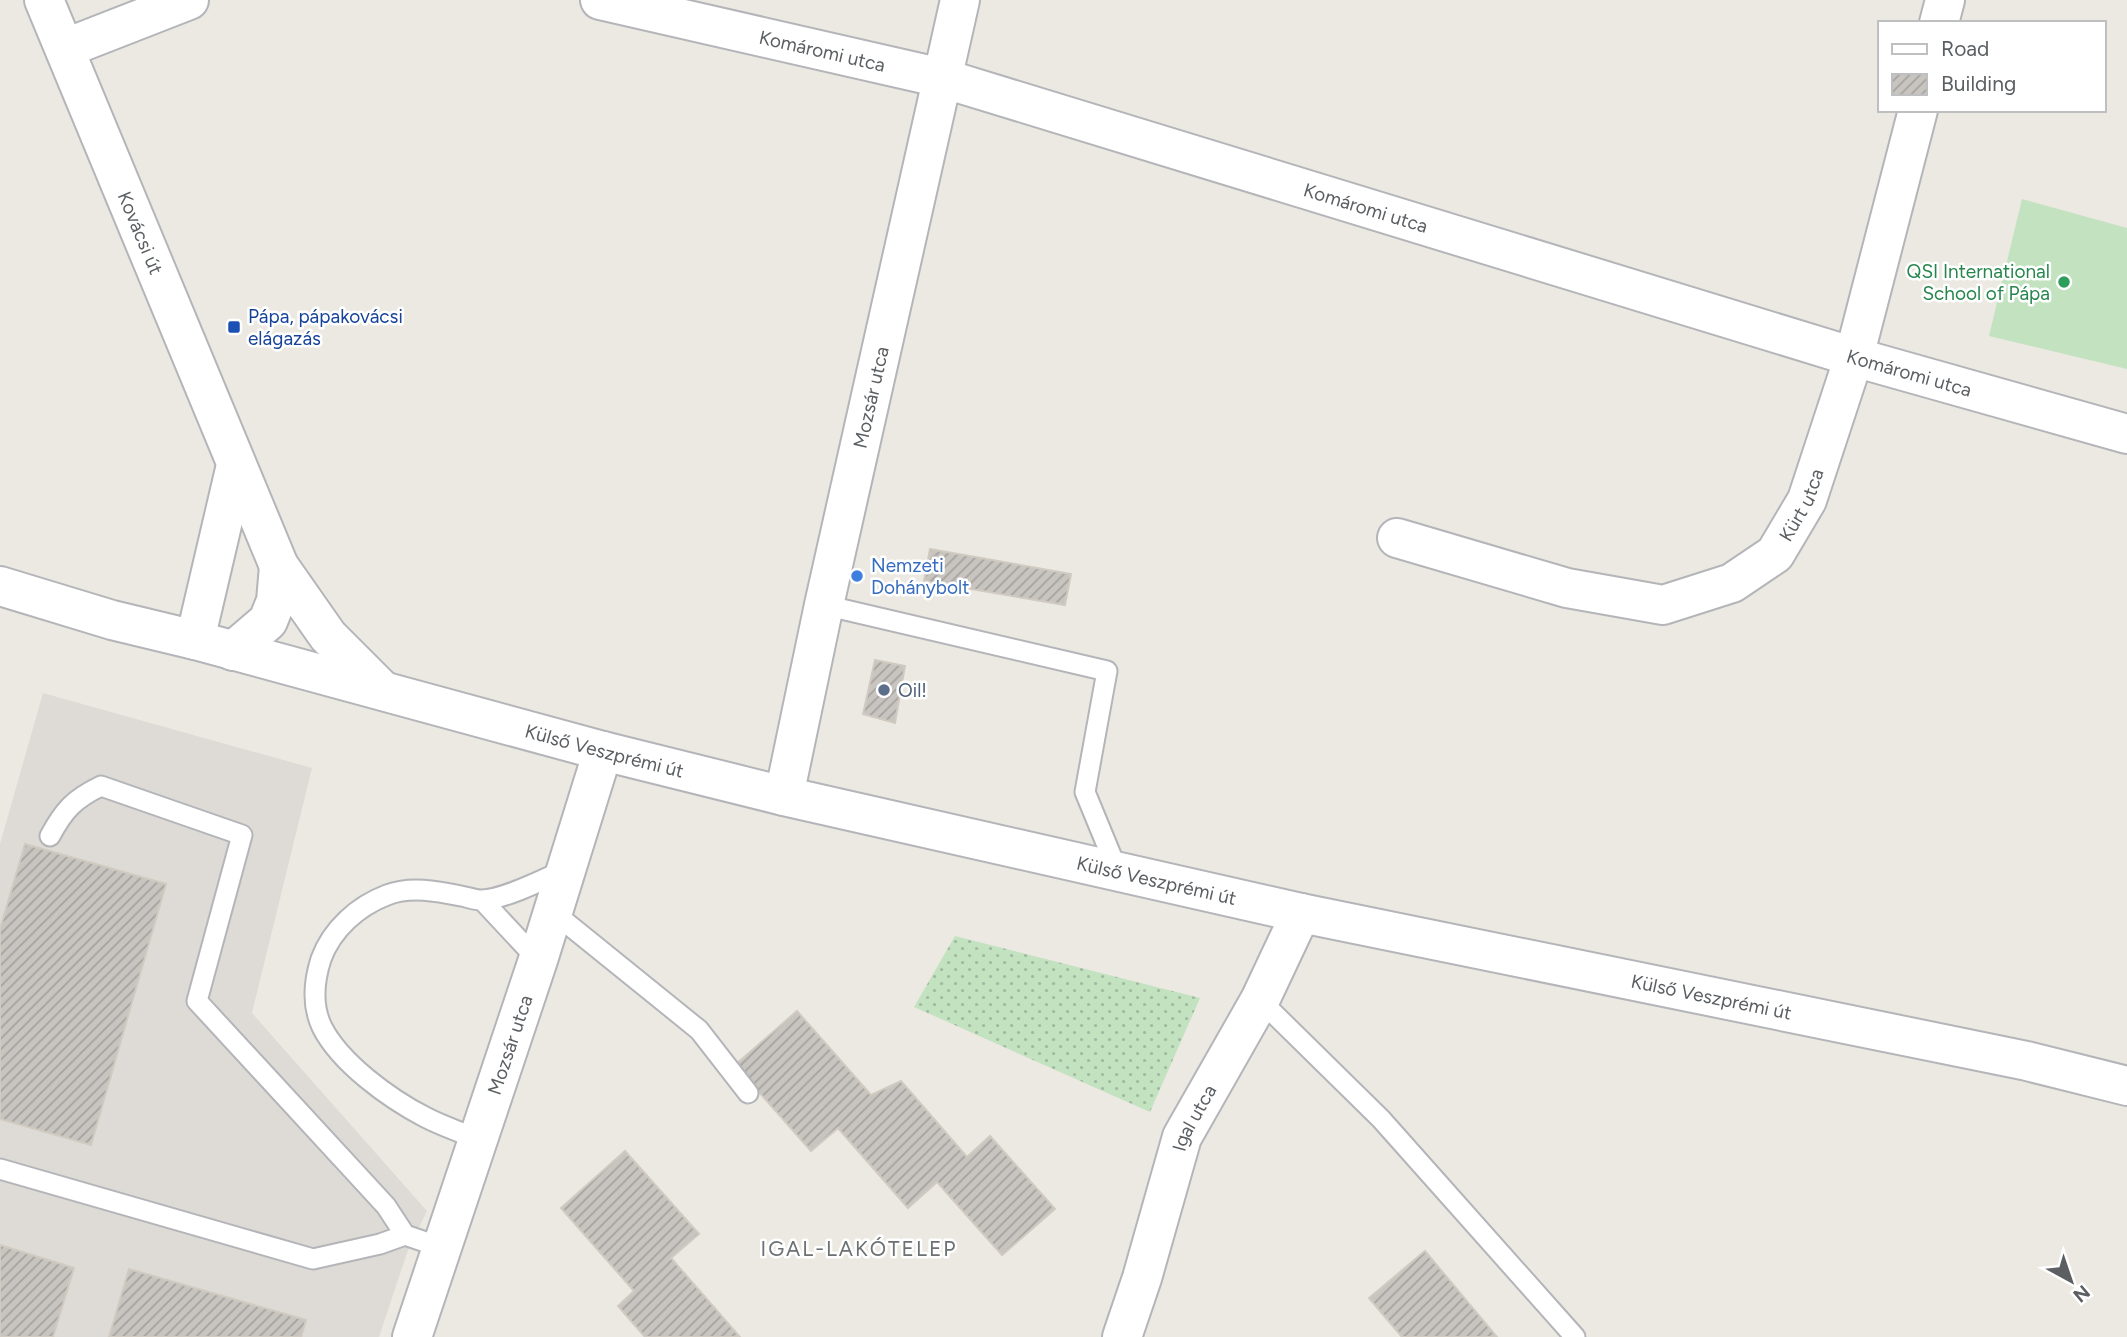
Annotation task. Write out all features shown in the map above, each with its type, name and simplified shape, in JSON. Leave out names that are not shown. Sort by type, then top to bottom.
[{"type":"street","name":"Kovácsi út","points":[[44,0],[279,566],[328,636],[383,691]]},
{"type":"street","points":[[66,48],[189,0]]},
{"type":"street","name":"Komáromi utca","points":[[600,0],[942,78],[1854,357],[2127,434]]},
{"type":"street","name":"Mozsár utca","points":[[783,796],[960,0]]},
{"type":"street","points":[[1940,21],[1945,0]]},
{"type":"street","name":"Kürt utca","points":[[1397,538],[1567,587],[1663,605],[1732,583],[1776,554],[1807,500],[1854,357],[1917,112]]},
{"type":"street","points":[[195,640],[236,465]]},
{"type":"street","points":[[233,651],[268,621],[276,601],[279,566]]},
{"type":"street","name":"Külső Veszprémi út","points":[[0,586],[112,620],[603,751],[783,796],[1301,913],[2027,1061],[2127,1086]]},
{"type":"street","name":"Mozsár utca","points":[[412,1337],[538,960],[603,751]]},
{"type":"street","name":"Igal utca","points":[[1122,1337],[1142,1278],[1182,1137],[1260,1000],[1301,913]]},
{"type":"lane","points":[[824,605],[1107,671],[1085,792],[1118,872]]},
{"type":"lane","points":[[50,836],[61,815],[80,796],[101,786],[242,835],[197,1001],[386,1206],[405,1235],[443,1248]]},
{"type":"lane","points":[[479,1140],[425,1117],[363,1075],[322,1027],[315,1002],[316,974],[325,949],[344,923],[364,904],[391,893],[428,890],[482,900],[526,888],[566,869]]},
{"type":"lane","points":[[482,900],[538,960]]},
{"type":"lane","points":[[553,912],[699,1030],[748,1093]]},
{"type":"lane","points":[[1260,1000],[1381,1119],[1575,1337]]},
{"type":"lane","points":[[0,1169],[313,1259],[380,1244],[405,1235]]},
{"type":"shaded area","points":[[43,693],[312,768],[252,1013],[427,1211],[408,1250],[379,1337],[0,1337],[0,844]]},
{"type":"green space","name":"QSI International School of Pápa","points":[[2022,199],[2127,228],[2127,369],[1989,336]]},
{"type":"green space","points":[[955,936],[1200,998],[1150,1112],[914,1007]]},
{"type":"building","points":[[930,549],[1071,574],[1065,605],[924,581]]},
{"type":"building","name":"Oil!","points":[[875,660],[905,666],[895,723],[863,714]]},
{"type":"building","points":[[25,844],[166,884],[91,1145],[0,1119],[0,929]]},
{"type":"building","points":[[797,1011],[871,1095],[901,1081],[967,1157],[990,1136],[1055,1209],[1002,1255],[937,1182],[908,1208],[838,1128],[811,1151],[735,1065]]},
{"type":"building","points":[[625,1151],[699,1234],[671,1258],[740,1337],[645,1337],[618,1306],[634,1291],[561,1208]]},
{"type":"building","points":[[0,1245],[74,1268],[53,1337],[0,1337]]},
{"type":"building","points":[[1425,1251],[1497,1337],[1402,1337],[1369,1298]]},
{"type":"building","points":[[129,1269],[306,1320],[301,1337],[109,1337]]},
{"type":"place","name":"QSI International School of Pápa","points":[[2064,282]]},
{"type":"place","name":"Pápa, pápakovácsi elágazás","points":[[234,327]]},
{"type":"place","name":"Nemzeti Dohánybolt","points":[[857,576]]},
{"type":"place","name":"Oil!","points":[[884,690]]},
{"type":"district","name":"IGAL-LAKÓTELEP","points":[[859,1248]]}]
